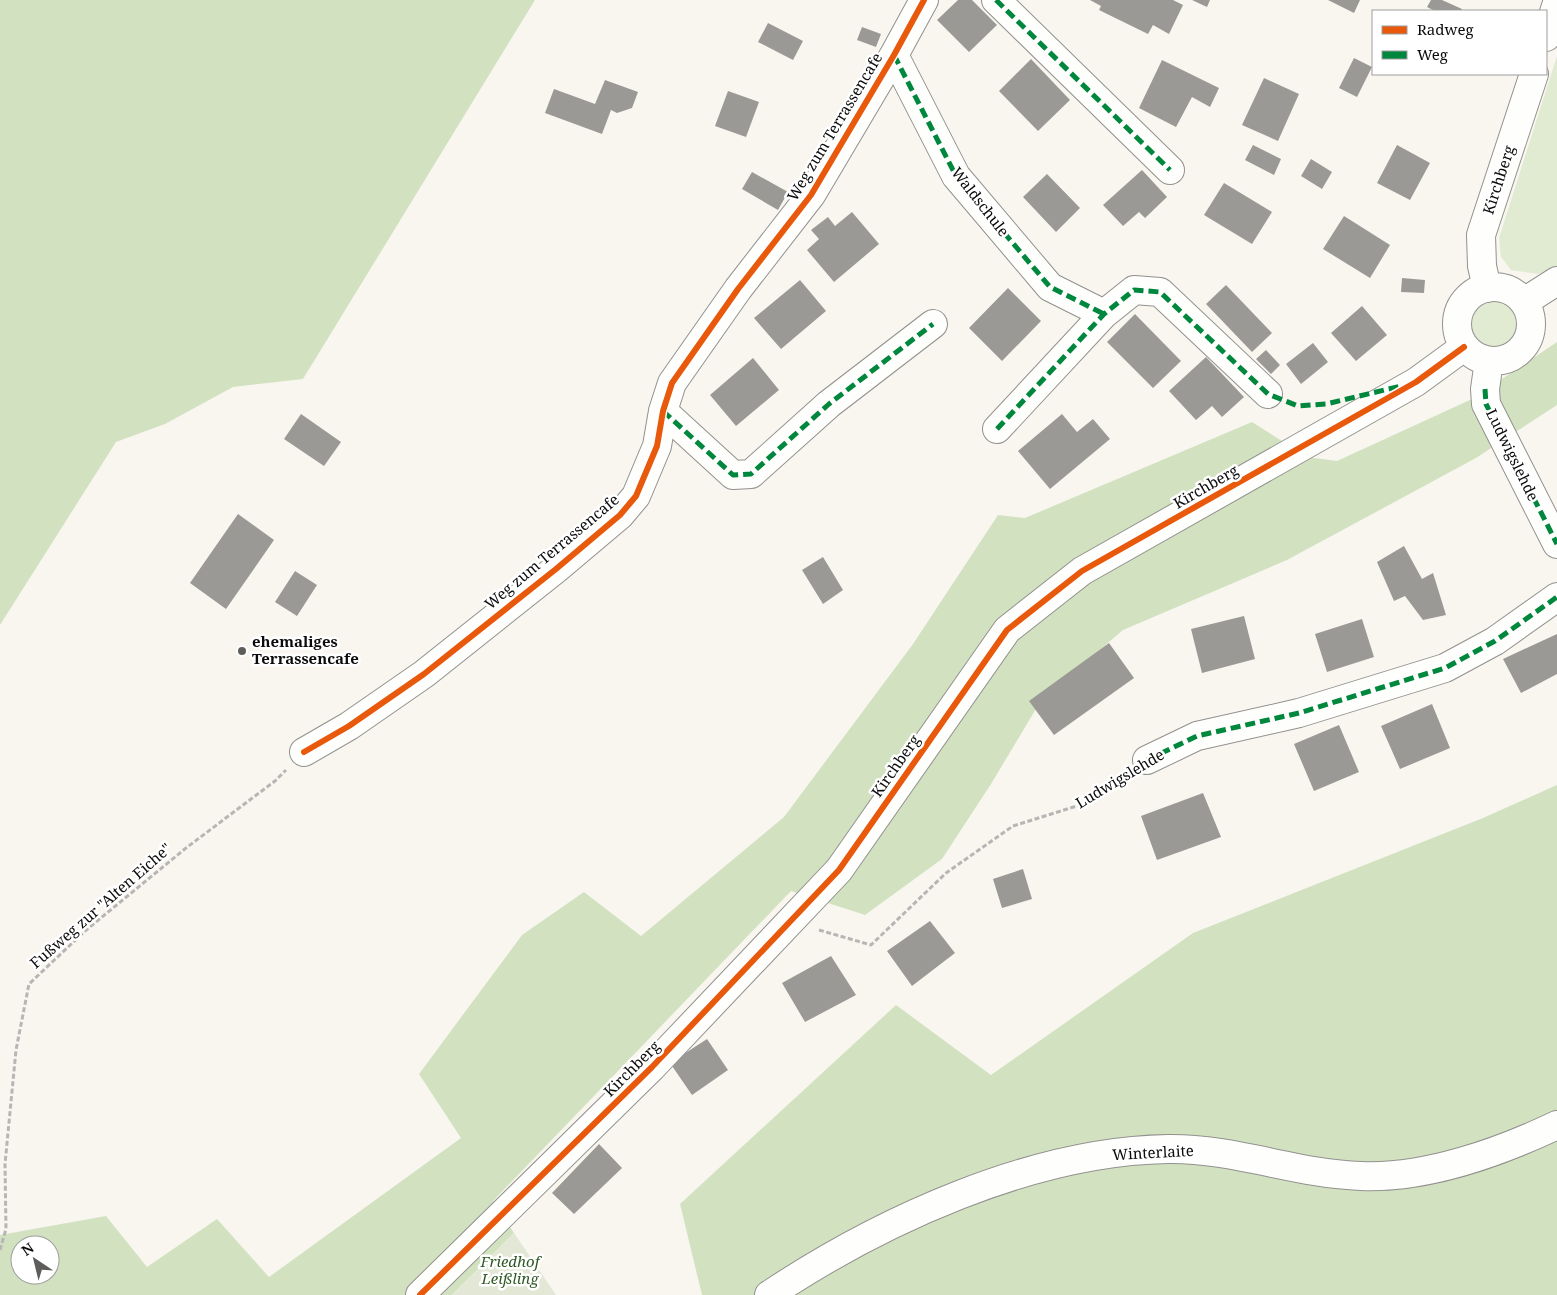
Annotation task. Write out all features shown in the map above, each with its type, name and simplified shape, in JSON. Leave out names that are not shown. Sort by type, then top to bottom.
[{"type":"street","name":"Weg zum Terrassencafe","points":[[304,752],[350,726],[424,674],[556,569],[620,515],[636,496],[657,446],[663,411],[672,383],[738,289],[811,195],[924,0]]},
{"type":"street","points":[[996,0],[1170,170]]},
{"type":"street","points":[[1547,35],[1557,3]]},
{"type":"street","name":"Waldschule","points":[[894,54],[956,176],[1050,287],[1104,314]]},
{"type":"street","name":"Kirchberg","points":[[1487,288],[1482,266],[1481,234],[1534,75]]},
{"type":"street","points":[[1524,302],[1557,281]]},
{"type":"street","points":[[1487,288],[1507,289],[1524,302],[1531,322],[1526,343],[1510,358],[1489,361],[1475,356],[1464,347],[1457,326],[1459,311],[1467,298],[1487,288]]},
{"type":"street","points":[[997,429],[1104,314],[1134,290],[1160,292],[1268,394]]},
{"type":"street","points":[[663,411],[733,475],[751,474],[830,404],[933,324]]},
{"type":"street","name":"Kirchberg","points":[[420,1295],[652,1067],[839,870],[1007,630],[1082,571],[1416,382],[1464,347]]},
{"type":"street","name":"Ludwigslehde","points":[[1489,361],[1485,389],[1486,404],[1557,544]]},
{"type":"street","name":"Ludwigslehde","points":[[1147,760],[1197,736],[1299,713],[1445,668],[1495,642],[1557,597]]},
{"type":"street","name":"Winterlaite","points":[[769,1295],[827,1259],[901,1220],[984,1187],[1060,1164],[1135,1151],[1198,1150],[1233,1154],[1342,1174],[1394,1176],[1472,1158],[1511,1145],[1557,1125]]},
{"type":"green space","points":[[0,0],[535,0],[303,379],[233,387],[165,424],[116,442],[0,625]]},
{"type":"green space","points":[[1557,56],[1557,267],[1538,274],[1511,270],[1501,257],[1499,238]]},
{"type":"green space","points":[[1494,300],[1503,302],[1511,307],[1516,315],[1518,324],[1516,333],[1511,341],[1503,346],[1494,348],[1485,346],[1477,341],[1472,333],[1470,324],[1472,315],[1477,307],[1485,302]]},
{"type":"green space","points":[[1557,342],[1557,405],[1476,458],[1287,560],[1123,630],[1042,699],[991,784],[942,859],[865,915],[791,891],[493,1201],[514,1233],[452,1295],[0,1295],[0,1235],[106,1216],[147,1267],[217,1219],[269,1277],[461,1138],[419,1074],[522,935],[584,892],[641,936],[784,817],[913,644],[998,515],[1025,518],[1252,422],[1307,457],[1337,461],[1472,399]]},
{"type":"green space","points":[[1557,785],[1557,1295],[702,1295],[680,1204],[896,1005],[991,1075],[1193,933],[1483,818]]},
{"type":"green space","name":"Friedhof Leißling","points":[[514,1233],[556,1295],[452,1295]]},
{"type":"building","points":[[958,0],[972,0],[997,25],[969,52],[937,20]]},
{"type":"building","points":[[1090,0],[1173,0],[1183,5],[1169,34],[1153,25],[1148,34],[1099,10],[1101,6]]},
{"type":"building","points":[[1192,0],[1210,0],[1207,7]]},
{"type":"building","points":[[1328,0],[1360,0],[1354,13]]},
{"type":"building","points":[[1431,0],[1442,0],[1462,9],[1433,10],[1427,7]]},
{"type":"building","points":[[768,23],[803,41],[793,60],[758,42]]},
{"type":"building","points":[[862,27],[881,34],[876,47],[857,40]]},
{"type":"building","points":[[1354,58],[1372,67],[1357,97],[1339,88]]},
{"type":"building","points":[[1031,59],[1070,100],[1038,131],[999,91]]},
{"type":"building","points":[[1162,60],[1219,88],[1210,107],[1192,97],[1176,127],[1139,108]]},
{"type":"building","points":[[1264,78],[1299,94],[1278,141],[1242,125]]},
{"type":"building","points":[[605,80],[638,92],[632,108],[617,113],[611,110],[602,134],[545,113],[554,89],[595,104]]},
{"type":"building","points":[[728,91],[759,102],[746,137],[715,126]]},
{"type":"building","points":[[1253,145],[1281,159],[1274,175],[1245,160]]},
{"type":"building","points":[[1397,145],[1430,163],[1410,200],[1377,183]]},
{"type":"building","points":[[1311,159],[1332,172],[1322,189],[1301,176]]},
{"type":"building","points":[[1142,170],[1167,197],[1145,218],[1139,212],[1123,226],[1103,205]]},
{"type":"building","points":[[752,172],[788,192],[778,210],[742,189]]},
{"type":"building","points":[[1047,174],[1080,208],[1056,232],[1023,197]]},
{"type":"building","points":[[1224,183],[1272,212],[1252,244],[1204,215]]},
{"type":"building","points":[[852,212],[879,244],[834,282],[807,250],[819,239],[811,230],[828,217],[835,226]]},
{"type":"building","points":[[1344,216],[1390,245],[1370,278],[1323,249]]},
{"type":"building","points":[[1402,278],[1425,280],[1424,293],[1401,292]]},
{"type":"building","points":[[800,280],[826,311],[781,349],[754,318]]},
{"type":"building","points":[[1226,285],[1272,333],[1252,352],[1206,304]]},
{"type":"building","points":[[1008,288],[1041,321],[1002,361],[969,328]]},
{"type":"building","points":[[1362,306],[1387,335],[1356,361],[1331,333]]},
{"type":"building","points":[[1135,314],[1181,361],[1153,388],[1107,342]]},
{"type":"building","points":[[1313,343],[1328,362],[1301,384],[1286,364]]},
{"type":"building","points":[[1266,350],[1280,365],[1271,374],[1256,359]]},
{"type":"building","points":[[1206,357],[1244,397],[1222,417],[1212,406],[1196,420],[1169,391]]},
{"type":"building","points":[[753,358],[779,390],[736,426],[710,395]]},
{"type":"building","points":[[301,414],[341,442],[324,466],[284,439]]},
{"type":"building","points":[[1062,414],[1077,432],[1093,419],[1110,439],[1050,489],[1018,451]]},
{"type":"building","points":[[238,514],[274,540],[226,609],[190,583]]},
{"type":"building","points":[[1404,546],[1422,579],[1433,573],[1446,615],[1423,620],[1405,596],[1394,601],[1377,562]]},
{"type":"building","points":[[823,557],[843,590],[823,604],[802,570]]},
{"type":"building","points":[[295,571],[317,585],[297,616],[275,602]]},
{"type":"building","points":[[1244,616],[1255,659],[1202,673],[1191,629]]},
{"type":"building","points":[[1362,619],[1374,657],[1327,672],[1315,634]]},
{"type":"building","points":[[1557,634],[1557,674],[1521,693],[1503,659]]},
{"type":"building","points":[[1109,643],[1134,678],[1054,735],[1029,701]]},
{"type":"building","points":[[1432,704],[1450,748],[1400,769],[1381,726]]},
{"type":"building","points":[[1339,725],[1359,772],[1314,791],[1294,744]]},
{"type":"building","points":[[1203,793],[1221,837],[1157,860],[1141,816]]},
{"type":"building","points":[[1023,869],[1032,899],[1002,908],[993,879]]},
{"type":"building","points":[[930,921],[955,953],[912,986],[887,951]]},
{"type":"building","points":[[831,956],[856,995],[805,1022],[782,983]]},
{"type":"building","points":[[707,1039],[728,1070],[692,1095],[670,1063]]},
{"type":"building","points":[[599,1144],[622,1168],[574,1214],[552,1193]]},
{"type":"marked path","points":[[996,0],[1170,170]]},
{"type":"marked path","points":[[894,55],[956,176],[1050,287],[1104,314]]},
{"type":"marked path","points":[[997,429],[1104,314],[1134,290],[1160,292],[1268,394],[1298,406],[1326,404],[1401,386]]},
{"type":"marked path","points":[[663,411],[733,475],[751,474],[829,404],[933,324]]},
{"type":"marked path","points":[[1485,389],[1486,404],[1557,544]]},
{"type":"marked path","points":[[1147,760],[1197,736],[1299,713],[1445,668],[1495,641],[1557,597]]},
{"type":"cycle path","points":[[304,752],[349,726],[424,674],[556,569],[620,515],[636,496],[657,446],[663,411],[672,383],[738,289],[811,195],[894,55],[924,0]]},
{"type":"cycle path","points":[[420,1295],[652,1067],[839,870],[1007,630],[1082,571],[1416,382],[1464,347]]},
{"type":"place","name":"ehemaliges Terrassencafe","points":[[242,651]]}]
